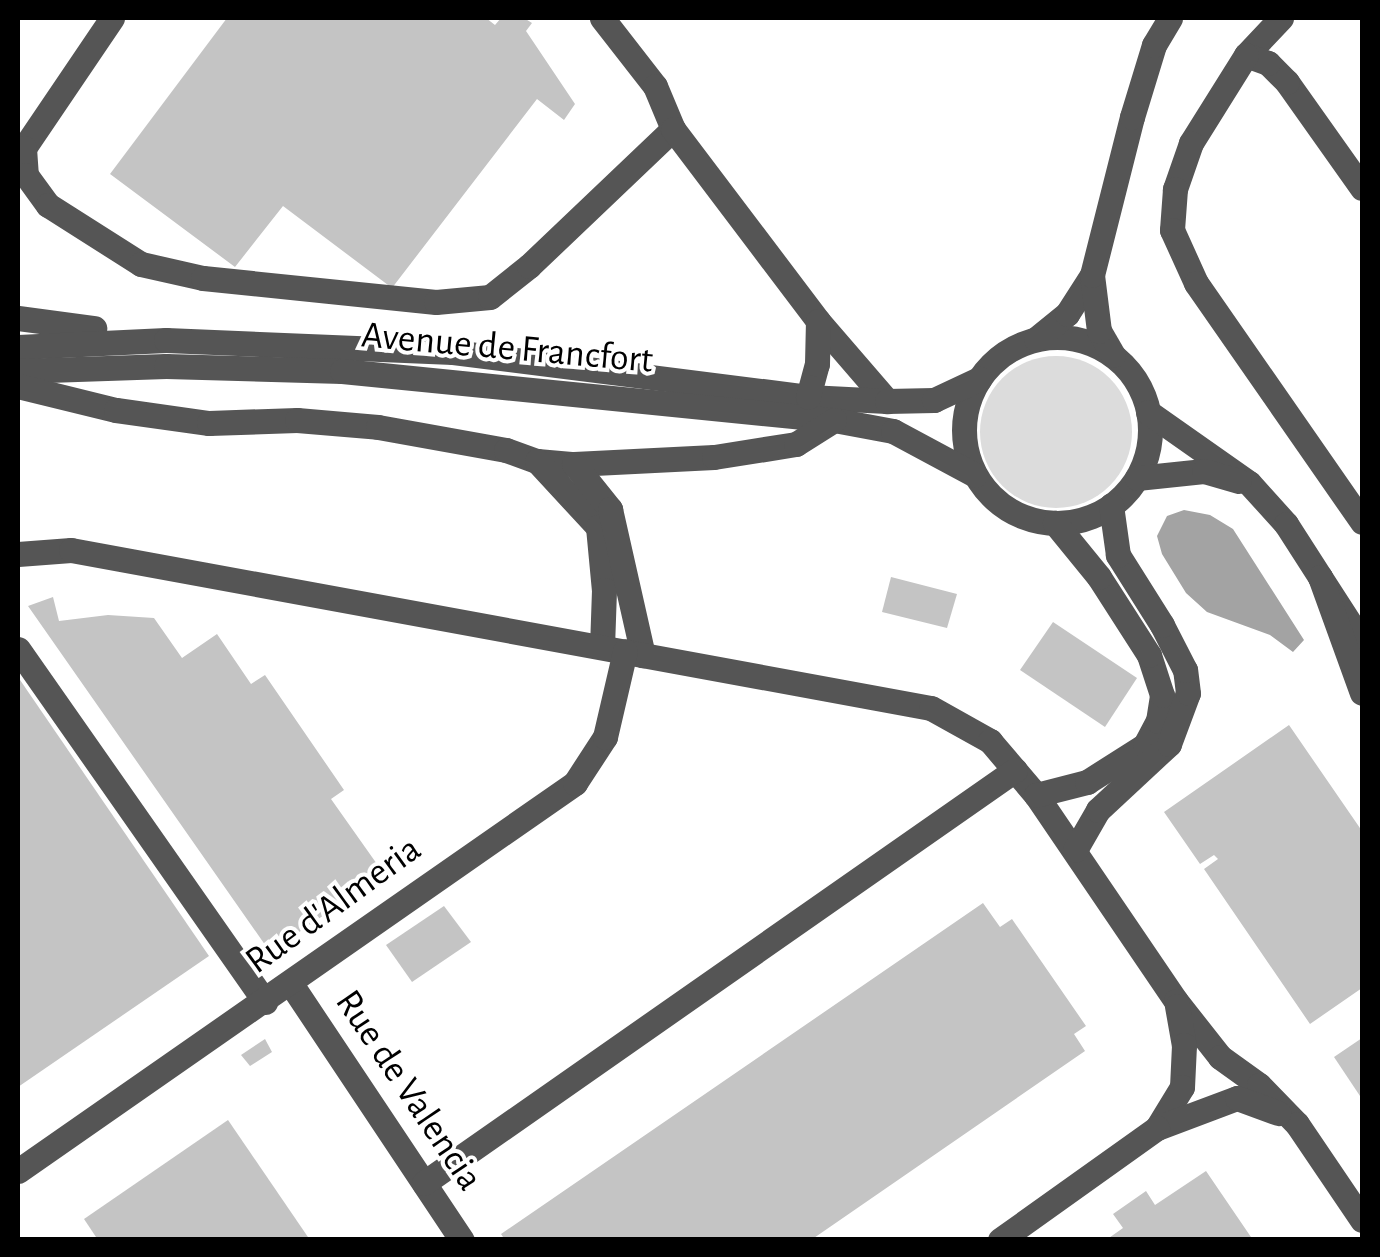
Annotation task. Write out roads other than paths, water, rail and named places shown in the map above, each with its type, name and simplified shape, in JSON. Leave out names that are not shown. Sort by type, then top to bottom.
[{"type":"street","points":[[112,18],[24,148],[26,175],[48,205],[142,264],[202,278],[436,302],[490,297],[529,266],[673,129]]},
{"type":"street","points":[[602,18],[654,86],[673,129],[818,321],[887,401]]},
{"type":"street","points":[[1092,275],[1099,331],[1141,392],[1148,412],[1146,457],[1136,478],[1112,506],[1074,522],[1054,523],[1009,510],[975,476],[963,426],[979,378],[994,361],[1036,339],[1067,314],[1092,275],[1132,117],[1154,45],[1170,18]]},
{"type":"street","points":[[1281,18],[1246,54],[1191,143],[1175,189],[1172,230],[1196,282],[1362,522]]},
{"type":"street","points":[[1246,54],[1268,63],[1287,82],[1362,188]]},
{"type":"street","points":[[18,318],[63,327],[239,332],[378,347]]},
{"type":"street","points":[[808,397],[817,364],[818,321]]},
{"type":"street","points":[[1036,339],[1077,341],[1115,358]]},
{"type":"street","name":"Avenue de Francfort","points":[[18,347],[166,340],[378,347],[453,352],[808,397],[887,401],[934,400],[979,378]]},
{"type":"street","name":"Avenue de Francfort","points":[[18,371],[166,366],[342,371],[834,420],[893,431],[975,476]]},
{"type":"street","points":[[18,386],[116,410],[209,423],[297,420],[378,428],[506,450],[537,461],[574,464],[714,457],[796,444],[834,420]]},
{"type":"street","points":[[1148,412],[1249,483],[1286,524],[1362,642]]},
{"type":"street","name":"Rue d'Almeria","points":[[18,1170],[291,984],[310,964],[575,783],[605,737],[623,651],[604,590],[598,527],[537,461]]},
{"type":"street","points":[[574,464],[610,509],[623,651]]},
{"type":"street","points":[[1136,478],[1204,471],[1249,483]]},
{"type":"street","points":[[1075,850],[1098,810],[1169,744],[1188,692],[1178,655],[1118,555],[1112,506]]},
{"type":"street","points":[[1036,795],[1087,782],[1144,745],[1158,720],[1162,694],[1149,655],[1099,577],[1054,523]]},
{"type":"street","points":[[18,554],[72,550],[931,708],[990,741],[1036,795],[1176,1000],[1220,1056],[1259,1085],[1297,1124],[1362,1220]]},
{"type":"street","points":[[1320,577],[1362,693]]},
{"type":"street","points":[[18,649],[265,1002]]},
{"type":"street","points":[[424,1183],[1014,770]]},
{"type":"street","name":"Rue de Valencia","points":[[291,984],[462,1240]]},
{"type":"street","points":[[1158,1128],[1182,1087],[1184,1045],[1176,1000]]},
{"type":"street","points":[[1000,1240],[1158,1128],[1237,1098],[1262,1104],[1297,1124]]}]
